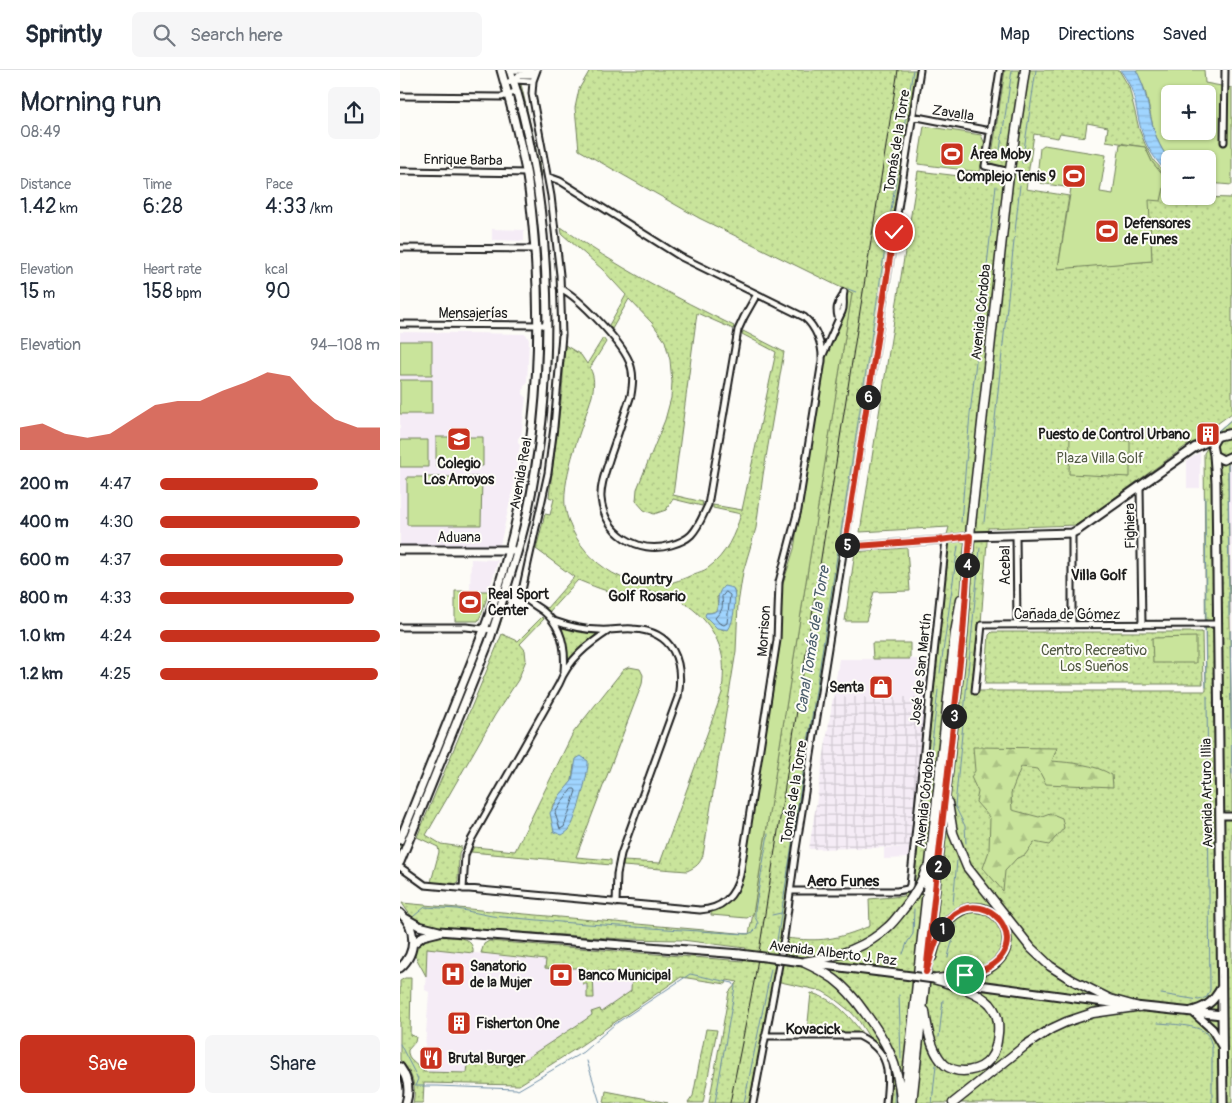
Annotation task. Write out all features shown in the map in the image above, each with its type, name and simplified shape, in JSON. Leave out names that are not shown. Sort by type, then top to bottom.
[{"type":"main road","name":"Avenida Real","points":[[400,840],[485,629],[509,550],[521,496],[530,440],[536,382],[538,325],[535,249],[526,172],[502,70]]},
{"type":"main road","name":"Avenida Real","points":[[400,862],[493,630],[526,520],[539,440],[545,376],[544,254],[539,201],[531,149],[511,70]]},
{"type":"main road","name":"Avenida Córdoba","points":[[903,1103],[955,633],[970,536],[1010,172],[1025,70]]},
{"type":"main road","points":[[970,536],[1072,533],[1195,447],[1232,433]]},
{"type":"main road","points":[[1220,437],[1232,440]]},
{"type":"main road","name":"Avenida Arturo Illia","points":[[1220,437],[1212,445],[1216,482],[1223,1103]]},
{"type":"main road","points":[[1195,447],[1203,447],[1219,459],[1230,459]]},
{"type":"main road","name":"Avenida Arturo Illia","points":[[1216,482],[1219,468],[1230,459]]},
{"type":"main road","name":"Aduana","points":[[400,550],[518,550]]},
{"type":"main road","name":"Avenida Córdoba","points":[[912,1103],[963,634],[967,558]]},
{"type":"main road","points":[[946,788],[953,834],[967,867],[1031,948],[1050,966],[1072,980],[1110,998],[1139,1007]]},
{"type":"main road","points":[[803,962],[832,957],[855,948],[888,928],[913,897],[923,879],[932,845]]},
{"type":"main road","points":[[926,972],[941,931],[950,919],[958,913],[972,908],[987,910],[997,916],[1007,933],[1006,947],[999,960],[987,969],[977,973],[934,979]]},
{"type":"main road","points":[[400,968],[410,956],[413,944],[410,926],[402,915]]},
{"type":"main road","name":"Avenida Alberto J. Paz","points":[[402,915],[418,926],[439,931],[740,954],[1139,1007],[1222,1015]]},
{"type":"main road","name":"Avenida Alberto J. Paz","points":[[413,944],[423,936],[439,931]]},
{"type":"main road","points":[[803,962],[835,979],[852,995],[877,1028],[894,1062],[903,1103]]},
{"type":"main road","points":[[924,999],[932,1043],[944,1064],[953,1069],[969,1071],[984,1065],[990,1059],[995,1051],[998,1030],[995,1012],[989,1004],[970,992],[934,979]]},
{"type":"main road","points":[[1222,986],[1213,1002],[1192,1011],[1212,1029],[1223,1048]]},
{"type":"main road","points":[[953,1103],[1026,1045],[1052,1029],[1093,1013],[1139,1007]]},
{"type":"main road","points":[[400,1067],[408,1085],[406,1103]]},
{"type":"street","points":[[511,70],[535,74]]},
{"type":"street","name":"Tomás de la Torre","points":[[753,1103],[784,938],[920,70]]},
{"type":"street","points":[[1000,70],[985,166],[1010,172]]},
{"type":"street","points":[[1224,142],[1226,70]]},
{"type":"street","points":[[505,83],[514,80],[519,75],[535,74]]},
{"type":"street","points":[[400,867],[425,885],[616,902],[617,874],[621,854],[678,697],[681,681],[677,658],[672,647],[651,631],[587,630],[554,621],[522,596],[521,592],[540,512],[554,427],[562,335],[558,252],[549,177],[532,94],[535,74]]},
{"type":"street","points":[[400,96],[502,97],[517,91]]},
{"type":"street","name":"Zavalla","points":[[912,116],[990,131]]},
{"type":"street","name":"Enrique Barba","points":[[400,171],[526,172]]},
{"type":"street","points":[[549,177],[560,181],[682,257],[757,294],[738,330],[708,505],[702,520],[690,536],[680,542],[661,548],[644,548],[624,538],[612,527],[603,509],[601,499],[605,473],[631,395],[633,382],[629,362],[624,351],[604,327],[568,291],[560,288]]},
{"type":"street","points":[[400,248],[535,249]]},
{"type":"street","name":"Morrison","points":[[616,902],[700,910],[715,908],[724,903],[735,890],[740,875],[772,678],[779,582],[798,510],[822,357],[820,340],[810,322],[804,317],[757,294]]},
{"type":"street","name":"Morrison","points":[[822,357],[832,337],[838,317],[836,311],[843,294]]},
{"type":"street","name":"Mensajerías","points":[[400,324],[546,325]]},
{"type":"street","points":[[820,340],[832,337]]},
{"type":"street","name":"Fighiera","points":[[1140,486],[1142,624]]},
{"type":"street","points":[[1072,533],[1072,625]]},
{"type":"street","name":"Acebal","points":[[1016,534],[1017,625]]},
{"type":"street","points":[[845,544],[857,546],[946,540],[970,536]]},
{"type":"street","name":"José de San Martín","points":[[791,891],[897,892],[908,889],[911,879],[946,540]]},
{"type":"street","points":[[554,621],[564,647],[564,671]]},
{"type":"street","name":"Cañada de Gómez","points":[[976,691],[982,625],[1218,624]]},
{"type":"street","points":[[400,626],[493,630]]},
{"type":"street","points":[[463,889],[465,855],[471,840],[559,684],[564,671],[583,649],[610,630]]},
{"type":"street","points":[[1220,816],[1232,816]]},
{"type":"street","points":[[765,1036],[858,1036],[871,1042],[882,1056],[889,1074],[886,1103]]},
{"type":"shaded area","points":[[492,229],[524,230],[524,241],[492,240]]},
{"type":"shaded area","name":"Colegio Los Arroyos","points":[[400,332],[526,334],[529,340],[527,384],[524,386],[523,394],[526,397],[521,436],[518,438],[520,445],[513,489],[500,545],[400,545]]},
{"type":"shaded area","points":[[1200,452],[1200,488],[1187,488],[1187,461]]},
{"type":"shaded area","points":[[1232,462],[1232,811],[1225,466]]},
{"type":"shaded area","points":[[471,559],[498,560],[489,591],[470,591]]},
{"type":"shaded area","points":[[839,659],[929,659],[926,697],[833,697]]},
{"type":"shaded area","points":[[833,697],[926,697],[910,847],[809,849]]},
{"type":"shaded area","points":[[910,847],[909,858],[884,859],[884,848]]},
{"type":"shaded area","points":[[427,948],[591,965],[674,970],[517,1076],[428,1072],[428,1063],[424,1062],[429,992],[425,990]]},
{"type":"green space","points":[[510,70],[521,73],[521,84],[539,162],[550,264],[551,361],[540,469],[524,545],[500,625],[404,863],[400,865],[489,642],[518,550],[539,440],[546,325],[539,201]]},
{"type":"green space","name":"Plaza Villa Golf","points":[[590,70],[920,70],[785,938],[828,939],[870,926],[869,899],[904,896],[908,889],[946,539],[949,527],[860,532],[918,171],[992,180],[991,161],[1005,70],[1119,70],[1129,87],[1139,129],[1145,144],[1154,161],[1161,168],[1161,174],[1152,162],[1145,147],[1106,141],[1108,127],[1087,123],[1085,137],[1060,133],[1058,138],[1034,134],[1026,189],[1069,196],[1058,268],[1152,261],[1148,200],[1161,186],[1161,205],[1216,205],[1216,197],[1232,198],[1232,413],[1202,433],[1204,437],[1186,446],[1077,525],[988,528],[976,691],[1206,691],[1204,453],[1218,431],[1232,419],[1232,458],[1228,465],[1232,774],[1232,1103],[886,1103],[886,1065],[859,1021],[851,1012],[822,991],[776,981],[753,1103],[709,1103],[729,992],[738,982],[727,980],[726,984],[681,977],[519,1085],[424,1083],[423,1103],[413,1103],[414,1085],[408,1069],[400,1060],[400,981],[405,978],[411,978],[410,1035],[416,1037],[415,1042],[408,1050],[410,1059],[424,1072],[467,1073],[468,1064],[516,1065],[585,1020],[592,1015],[591,1012],[600,1009],[601,1012],[631,991],[632,972],[593,971],[594,998],[587,998],[587,984],[583,984],[583,971],[578,971],[578,968],[570,968],[570,971],[545,968],[546,960],[481,953],[484,944],[489,941],[743,961],[746,948],[682,940],[623,939],[431,926],[413,918],[402,903],[749,934],[753,914],[852,293],[699,218],[579,150],[575,108],[579,89]]},
{"type":"green space","points":[[1136,70],[1204,70],[1205,83],[1216,85],[1161,85],[1161,140],[1216,140],[1216,85],[1232,88],[1232,185],[1216,184],[1216,150],[1163,150],[1153,127],[1142,83]]},
{"type":"green space","points":[[514,95],[517,98],[539,212],[543,321],[541,321],[537,246],[511,97]]},
{"type":"green space","name":"Área Moby","points":[[924,126],[981,135],[985,144],[980,172],[918,164]]},
{"type":"green space","name":"Defensores de Funes","points":[[1120,144],[1145,147],[1152,162],[1161,173],[1161,201],[1149,200],[1152,261],[1058,269],[1071,188],[1040,183],[1037,177],[1040,148],[1044,145],[1106,155],[1100,192],[1113,194]]},
{"type":"green space","points":[[561,227],[603,255],[646,280],[734,326],[733,329],[697,313],[673,495],[703,502],[702,506],[673,499],[666,510],[654,514],[644,510],[636,501],[637,489],[665,420],[671,398],[670,360],[665,341],[652,323],[629,299],[612,329],[609,325],[626,295],[602,269],[562,234]]},
{"type":"green space","points":[[846,290],[852,293],[753,914],[747,918],[711,915],[711,911],[723,905],[736,892],[743,873],[778,652],[781,590],[794,549],[824,356],[839,321]]},
{"type":"green space","points":[[540,329],[544,330],[540,412],[537,412],[533,449],[536,449],[517,543],[514,542],[537,387],[540,387],[542,351],[539,350]]},
{"type":"green space","points":[[743,331],[784,352],[756,528],[743,572],[738,604],[736,651],[703,855],[697,865],[687,871],[623,866],[623,861],[660,863],[722,693],[723,662],[717,640],[705,621],[688,605],[667,595],[652,591],[616,593],[578,580],[549,612],[546,609],[574,577],[536,549],[545,514],[550,515],[554,499],[549,497],[562,392],[565,345],[581,355],[587,364],[603,338],[606,342],[590,368],[594,382],[592,396],[570,465],[565,494],[565,506],[569,522],[576,537],[586,551],[598,563],[613,573],[628,580],[645,584],[662,584],[670,583],[708,568],[725,550],[739,522],[741,514],[713,508],[713,505],[742,510],[776,352],[742,334]],"holes":[[[735,592],[724,630],[717,627],[706,613],[717,609],[717,597]]]},
{"type":"green space","points":[[400,341],[432,341],[432,375],[400,375]]},
{"type":"green space","points":[[400,380],[432,380],[432,414],[400,414]]},
{"type":"green space","points":[[436,437],[483,437],[483,466],[436,466]]},
{"type":"green space","name":"Plaza Villa Golf","points":[[1070,438],[1130,441],[1130,477],[1069,474]]},
{"type":"green space","points":[[400,440],[428,440],[428,467],[400,467]]},
{"type":"green space","points":[[407,477],[482,477],[481,525],[407,525]]},
{"type":"green space","points":[[907,548],[910,591],[874,592],[866,621],[845,621],[855,552]]},
{"type":"green space","name":"Real Sport Center","points":[[455,591],[489,591],[478,621],[455,621]]},
{"type":"green space","points":[[542,617],[544,619],[520,644],[525,650],[526,660],[518,680],[495,715],[426,835],[441,844],[462,847],[459,853],[458,882],[454,885],[431,882],[439,852],[438,847],[417,837],[502,634],[518,641]]},
{"type":"green space","points":[[562,625],[575,630],[600,634],[581,648],[569,661],[567,659],[564,638],[559,627]]},
{"type":"green space","name":"Centro Recreativo Los Sueños","points":[[992,632],[1202,632],[1203,684],[985,684],[989,635]]},
{"type":"green space","points":[[485,636],[488,638],[400,857],[400,844]]},
{"type":"green space","points":[[1196,637],[1196,663],[1153,663],[1152,638]]},
{"type":"green space","points":[[872,643],[910,643],[910,659],[873,659]]},
{"type":"green space","points":[[629,667],[640,669],[643,675],[642,684],[576,857],[611,860],[611,865],[471,852],[474,847],[515,851],[573,733],[623,670]],"holes":[[[574,765],[587,774],[573,820],[554,832],[552,807],[572,781]]]},
{"type":"green space","points":[[973,747],[1057,748],[1052,761],[1091,766],[1112,775],[1113,787],[1046,784],[1038,769],[1021,767],[1011,793],[1012,810],[1039,817],[1050,813],[1062,818],[1064,828],[1049,845],[1034,842],[1025,855],[1017,858],[1005,871],[1003,891],[983,868],[989,851],[990,818],[976,802],[978,792],[971,777],[975,771]]},
{"type":"green space","points":[[432,937],[464,939],[469,942],[473,953],[427,948],[426,976],[413,952],[420,942]]},
{"type":"green space","points":[[811,993],[834,1003],[862,1033],[807,1032]]},
{"type":"green space","points":[[706,1029],[717,1030],[703,1103],[688,1103],[693,1096]]},
{"type":"green space","points":[[606,1091],[668,1103],[604,1103]]},
{"type":"water","points":[[1120,70],[1136,70],[1141,81],[1153,128],[1163,150],[1161,150],[1161,166],[1146,142],[1134,98]]},
{"type":"water","points":[[724,586],[733,588],[735,597],[733,615],[728,630],[717,628],[705,616],[706,613],[716,611],[720,591]]},
{"type":"water","points":[[581,756],[588,761],[584,785],[572,825],[562,835],[554,832],[550,813],[560,795],[572,781],[576,759]]},
{"type":"waterway","name":"Canal Tomás de la Torre","points":[[776,947],[913,70]]},
{"type":"waterway","points":[[1000,150],[1012,70]]},
{"type":"waterway","points":[[1022,163],[1036,70]]},
{"type":"waterway","points":[[984,522],[1020,185]]},
{"type":"waterway","points":[[961,522],[970,414],[996,186]]},
{"type":"waterway","points":[[848,289],[856,292]]},
{"type":"waterway","points":[[1218,431],[1232,419]]},
{"type":"waterway","points":[[1228,465],[1229,617]]},
{"type":"waterway","points":[[1205,497],[1206,620]]},
{"type":"waterway","points":[[940,673],[958,546]]},
{"type":"waterway","points":[[966,843],[965,826],[955,806],[980,548]]},
{"type":"waterway","points":[[1205,627],[1206,687]]},
{"type":"waterway","points":[[1230,631],[1232,774]]},
{"type":"waterway","points":[[921,842],[938,690]]},
{"type":"waterway","points":[[1161,994],[1199,1000],[1207,997],[1210,990],[1207,696]]},
{"type":"waterway","points":[[414,916],[425,907],[457,909],[492,916],[572,923],[748,934],[755,930],[758,923],[755,917],[755,910],[768,834]]},
{"type":"waterway","points":[[953,904],[957,860]]},
{"type":"waterway","points":[[903,954],[913,934],[914,909]]},
{"type":"waterway","points":[[772,915],[781,913]]},
{"type":"waterway","points":[[948,958],[956,924]]},
{"type":"waterway","name":"Canal Tomás de la Torre","points":[[744,1103],[771,969]]},
{"type":"waterway","points":[[400,1044],[418,1079],[415,1086],[518,1090],[583,1052],[615,1024],[690,974],[733,983],[735,987],[715,1103]]},
{"type":"waterway","points":[[899,995],[901,1059]]},
{"type":"waterway","points":[[939,1037],[943,1000]]},
{"type":"waterway","points":[[1158,1023],[1197,1028],[1207,1035],[1212,1048],[1212,1103]]},
{"type":"waterway","points":[[587,1061],[600,1103]]},
{"type":"waterway","points":[[932,1103],[936,1065]]},
{"type":"waterway","points":[[894,1103],[895,1084]]},
{"type":"railway","points":[[730,1103],[755,977],[898,70]]},
{"type":"place","name":"Área Moby","points":[[952,154]]},
{"type":"place","name":"Complejo Tenis 9","points":[[1074,176]]},
{"type":"place","name":"Defensores de Funes","points":[[1107,231]]},
{"type":"place","name":"Puesto de Control Urbano","points":[[1208,434]]},
{"type":"place","name":"Colegio Los Arroyos","points":[[459,439]]},
{"type":"place","name":"Real Sport Center","points":[[470,602]]},
{"type":"place","name":"Senta","points":[[881,687]]},
{"type":"place","name":"Sanatorio de la Mujer","points":[[453,974]]},
{"type":"place","name":"Banco Municipal","points":[[561,975]]},
{"type":"place","name":"Fisherton One","points":[[459,1023]]},
{"type":"place","name":"Brutal Burger","points":[[431,1058]]},
{"type":"district","name":"Villa Golf","points":[[1099,575]]},
{"type":"district","name":"Country Golf Rosario","points":[[647,588]]},
{"type":"district","name":"Aero Funes","points":[[843,881]]},
{"type":"district","name":"Kovacick","points":[[813,1029]]},
{"type":"route","points":[[894,232],[845,544],[857,546],[970,536],[963,634],[926,972],[941,931],[950,919],[965,910],[980,908],[992,912],[1005,927],[1007,940],[1003,955],[993,966],[977,973],[965,975]]}]
